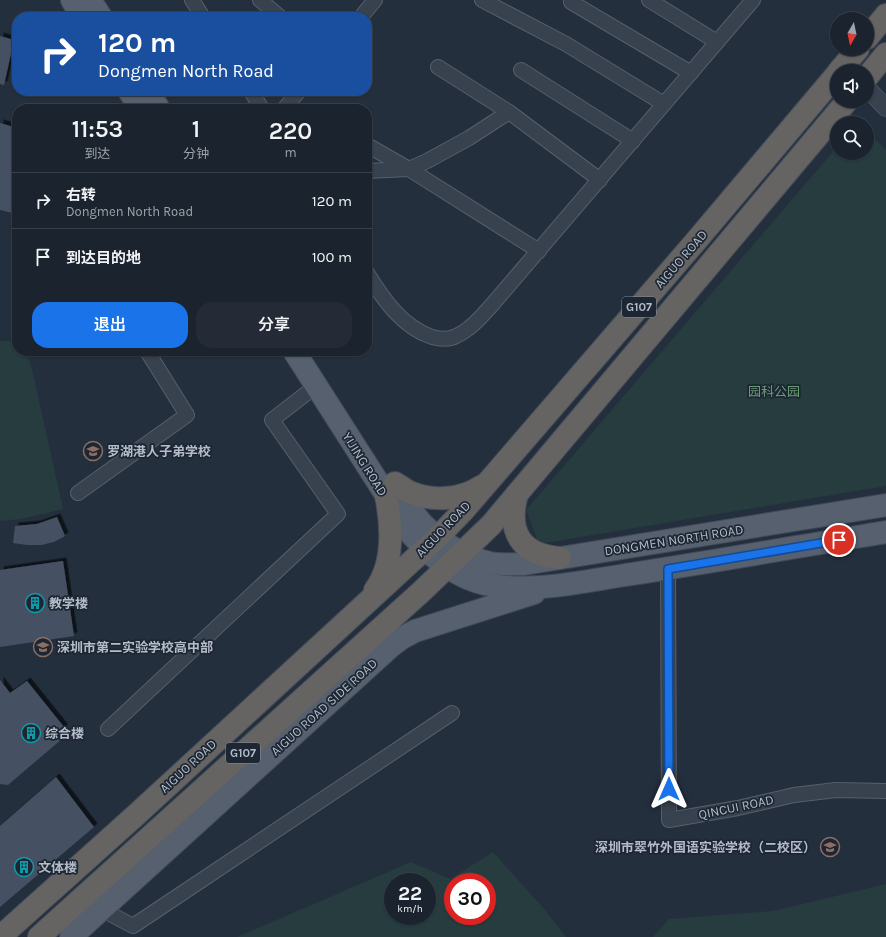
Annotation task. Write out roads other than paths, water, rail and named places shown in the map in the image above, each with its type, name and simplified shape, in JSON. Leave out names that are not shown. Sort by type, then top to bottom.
[{"type":"highway","points":[[874,30],[886,15]]},
{"type":"highway","points":[[874,69],[886,54]]},
{"type":"highway","points":[[845,64],[852,56]]},
{"type":"highway","name":"AIGUO ROAD","points":[[0,937],[142,809],[431,543],[463,511],[696,241],[830,82]]},
{"type":"highway","name":"AIGUO ROAD","points":[[39,937],[447,568],[491,525],[841,108]]},
{"type":"highway","points":[[367,601],[377,587],[384,572],[388,556],[391,490],[429,497],[444,498],[460,496],[474,491],[488,482]]},
{"type":"highway","points":[[517,494],[513,518],[515,530],[519,539],[528,548],[538,554],[560,558]]},
{"type":"main road","points":[[72,0],[79,12]]},
{"type":"main road","points":[[90,0],[98,12]]},
{"type":"main road","name":"YIJING ROAD","points":[[297,356],[316,386],[391,490]]},
{"type":"main road","name":"YIJING ROAD","points":[[315,356],[391,490],[411,534],[431,543],[462,553]]},
{"type":"main road","name":"DONGMEN NORTH ROAD","points":[[462,553],[491,563],[506,565],[524,564],[886,505]]},
{"type":"main road","name":"DONGMEN NORTH ROAD","points":[[447,568],[464,577],[485,584],[518,588],[535,588],[668,569],[886,532]]},
{"type":"main road","name":"YIJING ROAD","points":[[431,543],[447,568]]},
{"type":"main road","name":"AIGUO ROAD SIDE ROAD","points":[[71,937],[390,647],[402,638],[429,626],[560,585]]},
{"type":"street","points":[[192,0],[200,12]]},
{"type":"street","points":[[260,0],[274,12]]},
{"type":"street","points":[[365,12],[375,0]]},
{"type":"street","points":[[482,0],[566,44],[664,104]]},
{"type":"street","points":[[649,0],[718,42]]},
{"type":"street","points":[[571,2],[691,73]]},
{"type":"street","points":[[372,282],[381,295],[405,322],[421,333],[445,339],[456,337],[492,306],[718,42],[746,2]]},
{"type":"street","points":[[438,68],[509,112],[600,180]]},
{"type":"street","points":[[521,70],[633,141]]},
{"type":"street","points":[[874,95],[886,108]]},
{"type":"street","points":[[288,104],[295,96]]},
{"type":"street","points":[[372,171],[409,169],[462,142],[509,112]]},
{"type":"street","points":[[372,148],[409,169],[539,251]]},
{"type":"street","points":[[78,493],[187,416],[150,356]]},
{"type":"street","points":[[108,729],[338,514],[272,420],[316,386]]},
{"type":"street","name":"QINCUI ROAD","points":[[668,569],[669,820],[738,808],[794,795],[836,790],[886,791]]},
{"type":"street","points":[[101,909],[133,926],[452,714]]},
{"type":"place","name":"罗湖港人子弟学校","points":[[93,451]]},
{"type":"place","name":"教学楼","points":[[35,603]]},
{"type":"place","name":"深圳市第二实验学校高中部","points":[[43,647]]},
{"type":"place","name":"综合楼","points":[[31,733]]},
{"type":"place","name":"深圳市翠竹外国语实验学校（二校区）","points":[[830,847]]},
{"type":"place","name":"文体楼","points":[[24,867]]},
{"type":"park label","name":"园科公园","points":[[774,391]]}]
